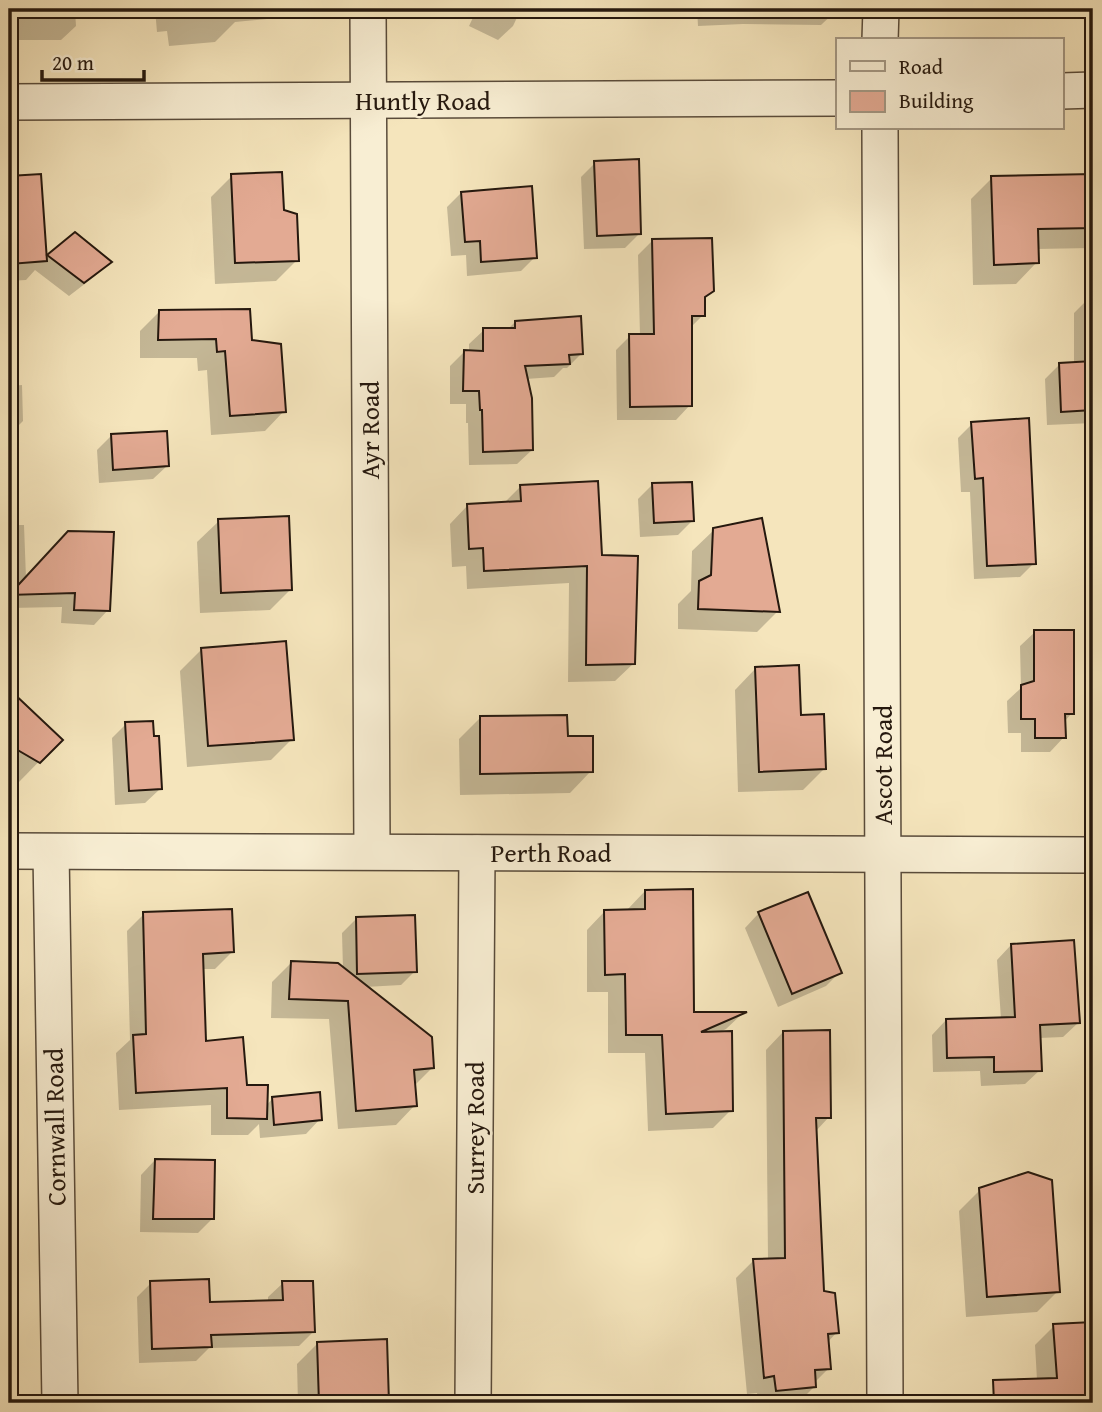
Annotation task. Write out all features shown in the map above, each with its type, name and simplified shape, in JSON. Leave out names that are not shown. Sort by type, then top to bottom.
[{"type":"street","name":"Ayr Road","points":[[368,9],[372,852]]},
{"type":"street","points":[[880,38],[881,9]]},
{"type":"street","points":[[1064,92],[1093,90]]},
{"type":"street","name":"Huntly Road","points":[[9,102],[836,97]]},
{"type":"street","name":"Ascot Road","points":[[880,130],[885,1403]]},
{"type":"street","name":"Perth Road","points":[[9,851],[1093,856]]},
{"type":"street","name":"Cornwall Road","points":[[51,852],[60,1403]]},
{"type":"street","name":"Surrey Road","points":[[473,1403],[477,853]]},
{"type":"building","points":[[639,159],[641,234],[597,236],[594,161]]},
{"type":"building","points":[[282,172],[284,210],[297,214],[299,261],[235,263],[231,174]]},
{"type":"building","points":[[41,174],[47,261],[10,264],[9,176]]},
{"type":"building","points":[[1093,174],[1093,228],[1038,229],[1039,263],[994,265],[991,176]]},
{"type":"building","points":[[532,186],[537,258],[481,262],[480,241],[465,242],[461,192]]},
{"type":"building","points":[[75,232],[112,262],[84,283],[47,255]]},
{"type":"building","points":[[712,238],[714,291],[705,297],[705,316],[692,316],[692,406],[630,407],[629,334],[654,334],[652,239]]},
{"type":"building","points":[[250,309],[252,340],[281,344],[286,412],[230,416],[225,351],[217,352],[216,339],[158,340],[159,310]]},
{"type":"building","points":[[581,316],[583,354],[569,355],[570,364],[525,366],[532,398],[533,450],[483,452],[479,391],[463,391],[464,350],[483,351],[483,328],[515,328],[515,321]]},
{"type":"building","points":[[1093,361],[1093,410],[1061,412],[1059,363]]},
{"type":"building","points":[[1029,418],[1036,564],[987,566],[983,478],[975,479],[971,422]]},
{"type":"building","points":[[167,431],[169,466],[113,470],[111,434]]},
{"type":"building","points":[[598,481],[602,555],[638,556],[635,664],[586,665],[587,566],[484,571],[483,548],[469,549],[467,504],[521,501],[520,485]]},
{"type":"building","points":[[692,482],[694,521],[654,523],[652,483]]},
{"type":"building","points":[[289,516],[292,590],[221,593],[218,519]]},
{"type":"building","points":[[762,518],[780,612],[698,609],[699,581],[711,575],[713,528]]},
{"type":"building","points":[[68,531],[114,532],[110,611],[74,610],[75,593],[9,595]]},
{"type":"building","points":[[1034,630],[1074,630],[1074,714],[1065,714],[1066,738],[1035,738],[1035,719],[1021,719],[1021,685],[1034,681]]},
{"type":"building","points":[[286,641],[294,740],[208,746],[201,648]]},
{"type":"building","points":[[799,665],[801,715],[824,714],[826,769],[759,772],[755,667]]},
{"type":"building","points":[[9,689],[63,740],[40,763],[9,745]]},
{"type":"building","points":[[567,715],[568,736],[593,736],[593,772],[480,774],[480,716]]},
{"type":"building","points":[[153,721],[154,736],[159,736],[162,789],[129,791],[125,722]]},
{"type":"building","points":[[693,889],[694,1012],[747,1012],[701,1032],[732,1031],[733,1111],[666,1114],[662,1035],[626,1035],[625,974],[605,975],[604,910],[645,909],[645,890]]},
{"type":"building","points":[[808,892],[842,973],[792,994],[758,912]]},
{"type":"building","points":[[232,909],[234,952],[203,954],[206,1041],[243,1037],[247,1085],[268,1085],[267,1119],[227,1118],[227,1088],[136,1093],[133,1035],[146,1034],[143,912]]},
{"type":"building","points":[[415,915],[417,972],[357,974],[356,917]]},
{"type":"building","points":[[1074,940],[1080,1023],[1040,1025],[1042,1071],[994,1072],[994,1057],[947,1058],[946,1019],[1015,1017],[1011,944]]},
{"type":"building","points":[[291,961],[338,963],[432,1037],[434,1068],[414,1070],[417,1106],[356,1111],[348,1001],[289,999]]},
{"type":"building","points":[[830,1030],[831,1118],[816,1118],[824,1291],[835,1293],[839,1333],[828,1334],[831,1369],[815,1370],[816,1387],[776,1391],[774,1376],[764,1378],[753,1259],[785,1258],[783,1031]]},
{"type":"building","points":[[320,1092],[322,1120],[274,1125],[272,1097]]},
{"type":"building","points":[[155,1159],[215,1160],[214,1219],[153,1219]]},
{"type":"building","points":[[1028,1172],[1052,1180],[1060,1292],[987,1297],[979,1188]]},
{"type":"building","points":[[209,1279],[210,1302],[283,1300],[282,1281],[313,1281],[315,1332],[211,1335],[212,1347],[152,1349],[150,1281]]},
{"type":"building","points":[[1093,1322],[1093,1403],[994,1403],[993,1380],[1057,1378],[1053,1324]]},
{"type":"building","points":[[387,1339],[389,1403],[319,1403],[317,1342]]}]
